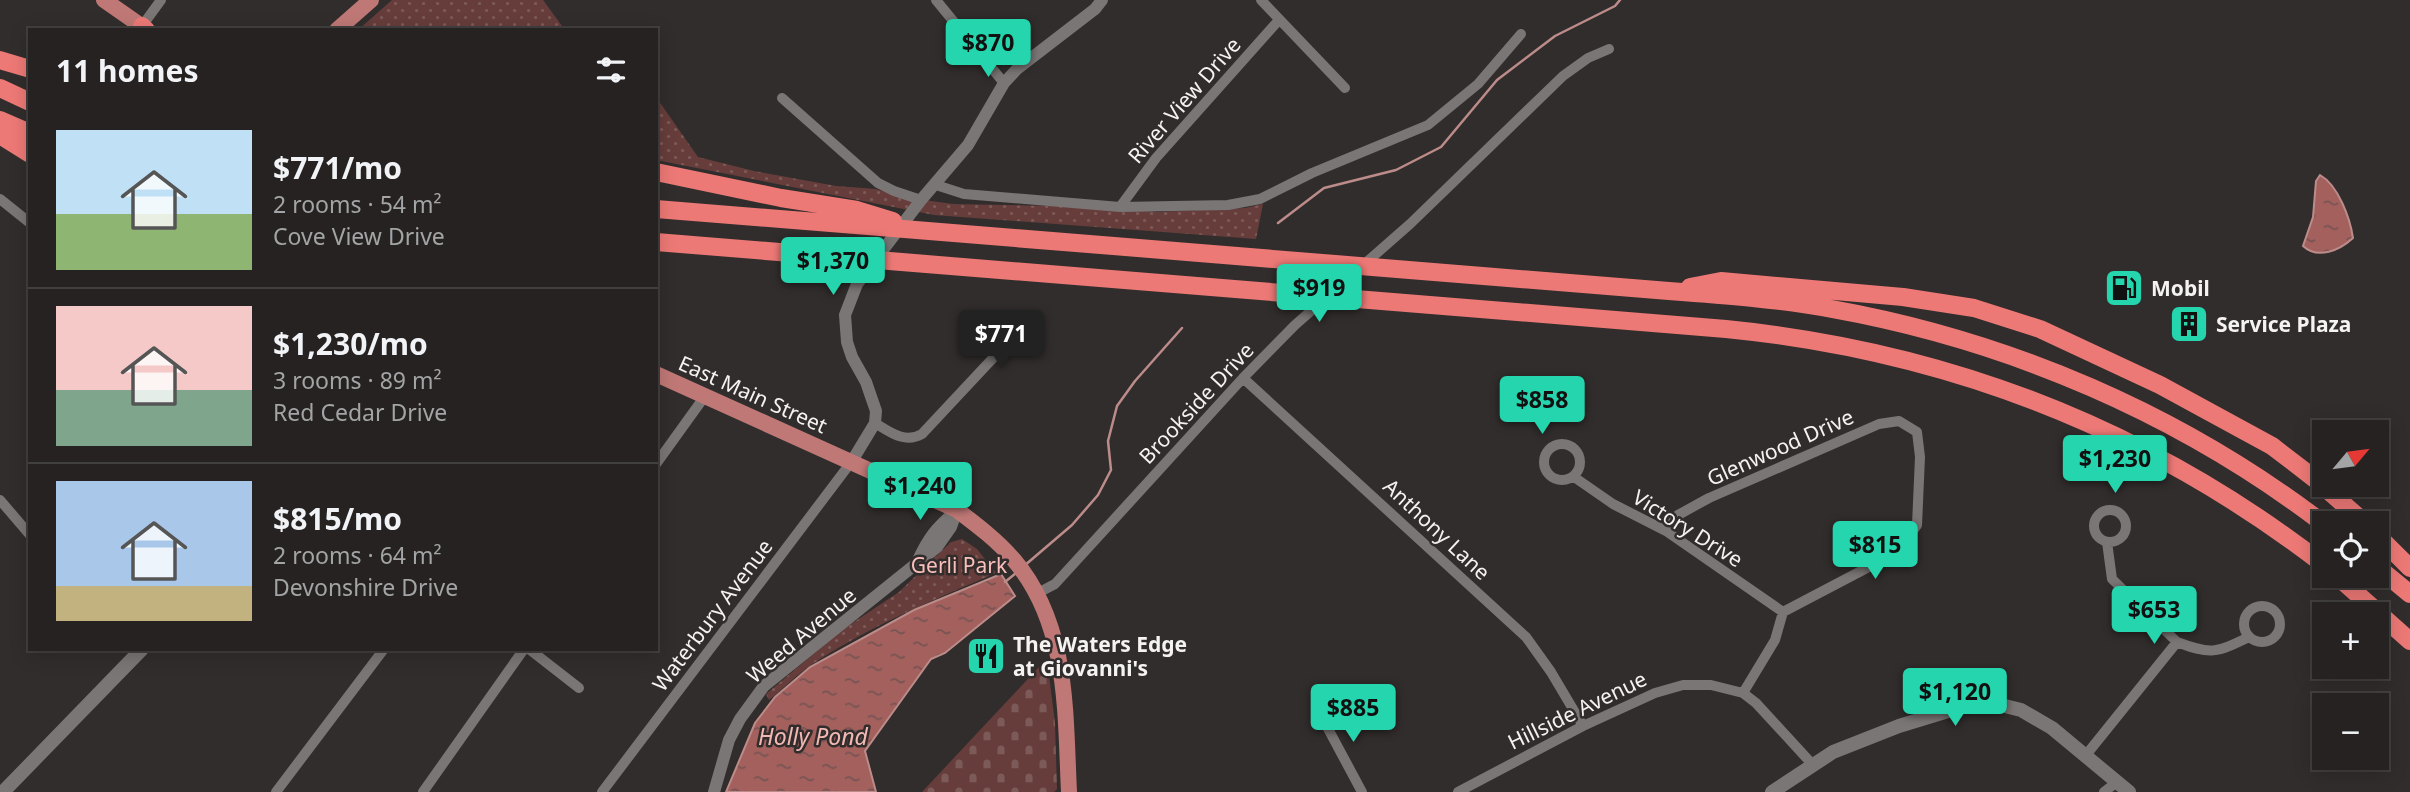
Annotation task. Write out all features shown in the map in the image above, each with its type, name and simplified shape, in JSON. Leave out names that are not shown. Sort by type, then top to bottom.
[{"type":"highway","points":[[0,60],[28,68]]},
{"type":"highway","points":[[0,88],[28,101]]},
{"type":"highway","points":[[0,120],[28,132]]},
{"type":"highway","points":[[0,135],[28,153]]},
{"type":"highway","points":[[658,172],[781,198],[851,217],[924,230],[1669,290],[1833,309],[1918,328],[2014,357],[2094,389],[2183,433],[2248,471],[2312,516]]},
{"type":"highway","points":[[658,209],[851,217]]},
{"type":"highway","points":[[658,242],[1762,332],[1834,343],[1919,362],[2046,404],[2146,450],[2242,506],[2312,556]]},
{"type":"highway","points":[[1669,290],[1721,281],[1903,297],[1974,308],[2040,329],[2160,385],[2272,446],[2351,511]]},
{"type":"highway","points":[[2389,547],[2410,568]]},
{"type":"highway","points":[[2389,577],[2410,594]]},
{"type":"highway","points":[[2350,588],[2410,641]]},
{"type":"main road","points":[[104,0],[145,28]]},
{"type":"main road","points":[[339,28],[371,0]]},
{"type":"main road","name":"East Main Street","points":[[658,375],[957,510],[981,528],[1014,560],[1034,590],[1052,631],[1062,673],[1069,792]]},
{"type":"main road","points":[[3,792],[140,651]]},
{"type":"main road","points":[[1772,792],[1833,752],[1899,726],[1961,707],[1997,704],[2021,710],[2052,728],[2129,792]]},
{"type":"street","points":[[145,28],[161,0]]},
{"type":"street","points":[[925,0],[935,0],[1004,83]]},
{"type":"street","points":[[852,461],[875,423],[876,411],[874,399],[847,342],[845,315],[857,284],[921,200],[968,145],[1004,83],[1017,69],[1095,9],[1102,0]]},
{"type":"street","points":[[1261,0],[1345,88]]},
{"type":"street","name":"River View Drive","points":[[1120,207],[1156,158],[1279,20]]},
{"type":"street","points":[[936,185],[964,194],[1120,207],[1228,205],[1260,199],[1312,173],[1428,125],[1478,84],[1521,34]]},
{"type":"street","name":"Brookside Drive","points":[[1034,590],[1055,584],[1295,325],[1410,223],[1563,76],[1588,58],[1609,49]]},
{"type":"street","points":[[782,98],[878,183],[921,200]]},
{"type":"street","points":[[0,198],[28,221]]},
{"type":"street","points":[[875,423],[909,439],[919,437],[1001,348]]},
{"type":"street","name":"Anthony Lane","points":[[1244,378],[1526,637],[1551,672],[1583,726]]},
{"type":"street","points":[[658,461],[705,396]]},
{"type":"street","name":"Glenwood Drive","points":[[1666,531],[1678,515],[1709,498],[1880,424],[1899,421],[1917,432],[1920,457],[1917,525],[1902,546],[1882,560],[1783,612]]},
{"type":"street","name":"Waterbury Avenue","points":[[602,792],[852,461]]},
{"type":"street","name":"Victory Drive","points":[[1574,477],[1613,504],[1666,531],[1783,612]]},
{"type":"street","points":[[0,500],[28,533]]},
{"type":"street","name":"Weed Avenue","points":[[714,792],[729,740],[740,719],[764,686],[937,547],[951,527],[957,510]]},
{"type":"street","points":[[2107,542],[2112,579],[2177,642],[2203,652],[2226,648],[2249,638]]},
{"type":"street","points":[[1743,693],[1775,640],[1783,612]]},
{"type":"street","points":[[2085,755],[2177,642]]},
{"type":"street","points":[[276,792],[382,651]]},
{"type":"street","points":[[423,792],[525,651]]},
{"type":"street","points":[[529,651],[579,688]]},
{"type":"street","name":"Hillside Avenue","points":[[1458,792],[1583,726],[1670,687],[1711,685],[1743,693],[1756,703],[1812,764]]},
{"type":"street","points":[[1318,710],[1362,792]]},
{"type":"street","points":[[2104,792],[2116,782]]},
{"type":"green space","points":[[392,0],[543,0],[564,28],[360,28]]},
{"type":"green space","points":[[658,100],[698,157],[754,171],[836,186],[876,189],[902,197],[953,204],[1109,207],[1157,212],[1245,208],[1263,204],[1256,239],[934,215],[658,160]]},
{"type":"green space","name":"Gerli Park","points":[[962,539],[977,549],[996,573],[855,638],[805,669],[769,700],[766,694],[842,630],[899,592],[951,542]]},
{"type":"green space","points":[[1040,666],[1048,668],[1055,723],[1057,789],[1054,792],[922,792]]},
{"type":"water","points":[[2320,175],[2332,186],[2342,203],[2353,238],[2342,246],[2322,253],[2303,246],[2313,217],[2316,181]]},
{"type":"water","name":"Holly Pond","points":[[1001,574],[1015,596],[945,653],[931,659],[865,751],[876,792],[726,792],[755,723],[775,697],[810,667],[914,610]]},
{"type":"waterway","points":[[1278,223],[1324,188],[1396,170],[1441,147],[1497,80],[1555,36],[1615,6],[1620,0]]},
{"type":"waterway","points":[[1024,566],[1072,525],[1098,495],[1111,470],[1108,441],[1117,406],[1135,381],[1182,328]]},
{"type":"waterway","points":[[1005,582],[1016,573]]},
{"type":"place","name":"Mobil","points":[[2124,288]]},
{"type":"place","name":"Service Plaza","points":[[2189,324]]},
{"type":"place","name":"The Waters Edge at Giovanni's","points":[[986,656]]}]
